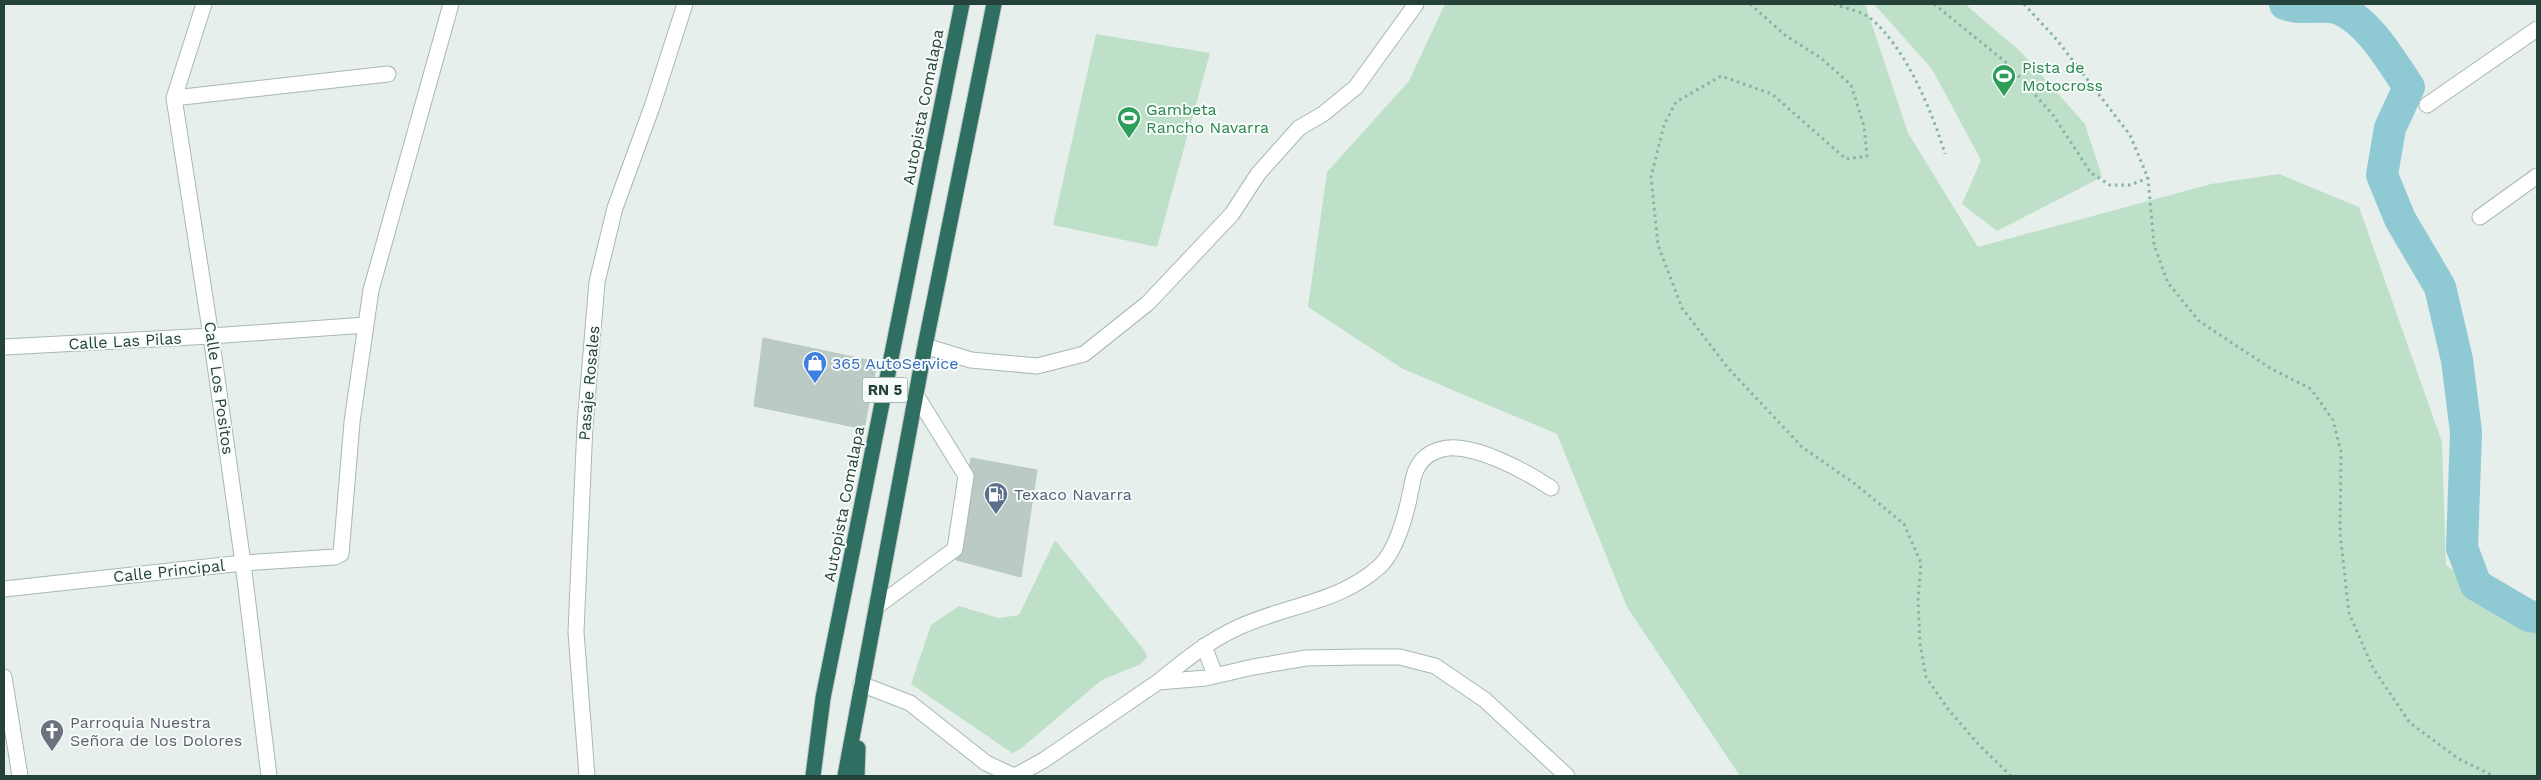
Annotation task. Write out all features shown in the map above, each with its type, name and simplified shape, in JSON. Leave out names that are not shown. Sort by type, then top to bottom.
[{"type":"highway","name":"Autopista Comalapa","points":[[812,776],[823,698],[962,4]]},
{"type":"highway","name":"RN 5","points":[[845,776],[925,346],[994,4]]},
{"type":"highway","points":[[857,776],[861,684]]},
{"type":"highway","points":[[802,776],[823,698]]},
{"type":"street","name":"Calle Los Positos","points":[[204,4],[174,98],[212,336],[244,563],[269,776]]},
{"type":"street","points":[[366,325],[371,290],[451,4]]},
{"type":"street","name":"Pasaje Rosales","points":[[587,776],[576,632],[585,425],[598,282],[615,208],[653,104],[685,4]]},
{"type":"street","points":[[925,346],[971,360],[1037,366],[1084,354],[1148,303],[1232,214],[1258,174],[1299,128],[1323,114],[1356,86],[1416,4]]},
{"type":"street","points":[[2427,105],[2537,29]]},
{"type":"street","points":[[174,98],[388,74]]},
{"type":"street","points":[[2480,217],[2537,176]]},
{"type":"street","name":"Calle Las Pilas","points":[[4,347],[212,336],[366,325]]},
{"type":"street","name":"Calle Principal","points":[[4,589],[244,563],[335,557],[341,554],[343,550],[352,422],[366,325]]},
{"type":"street","points":[[876,607],[954,549],[966,476],[916,395]]},
{"type":"street","points":[[861,684],[910,703],[986,763],[1014,776],[1044,760],[1158,682],[1204,646],[1240,626],[1334,595],[1353,586],[1381,565],[1403,525],[1416,469],[1428,454],[1442,448],[1467,448],[1530,474],[1551,488]]},
{"type":"street","points":[[1204,646],[1215,676]]},
{"type":"street","points":[[1158,682],[1215,676],[1306,658],[1400,657],[1435,666],[1485,700],[1567,776]]},
{"type":"street","points":[[4,678],[20,776]]},
{"type":"path","points":[[1750,4],[1786,36],[1822,58],[1851,85],[1864,126],[1867,156],[1846,159],[1772,94],[1721,76],[1676,102],[1664,125],[1651,177],[1658,244],[1682,308],[1728,368],[1802,447],[1855,484],[1904,524],[1921,564],[1918,600],[1920,643],[1926,677],[1948,709],[1979,745],[2011,776]]},
{"type":"path","points":[[1834,4],[1869,17],[1903,55],[1938,131],[1945,154]]},
{"type":"path","points":[[1934,4],[2008,64],[2053,116],[2091,173],[2110,185],[2130,185],[2148,178]]},
{"type":"path","points":[[2024,4],[2057,40],[2130,135],[2148,178],[2154,245],[2168,283],[2199,321],[2270,368],[2311,389],[2334,420],[2341,452],[2340,533],[2350,613],[2373,668],[2410,723],[2459,759],[2494,776]]},
{"type":"green space","points":[[1445,4],[1865,4],[1908,133],[1978,247],[2211,184],[2279,174],[2359,207],[2442,442],[2446,565],[2537,634],[2537,776],[1740,776],[1627,607],[1557,434],[1403,369],[1308,307],[1327,172],[1409,81]]},
{"type":"green space","name":"Pista de Motocross","points":[[1874,4],[1965,4],[2021,52],[2085,124],[2102,177],[1997,231],[1962,204],[1981,160],[1932,69]]},
{"type":"green space","name":"Gambeta Rancho Navarra","points":[[1096,34],[1210,53],[1157,247],[1053,225]]},
{"type":"green space","points":[[1055,540],[1144,650],[1147,657],[1141,664],[1102,680],[1019,750],[1012,753],[911,684],[931,625],[959,606],[999,618],[1019,615]]},
{"type":"building","name":"365 AutoService","points":[[763,338],[877,362],[864,429],[754,406]]},
{"type":"building","name":"Texaco Navarra","points":[[971,458],[1037,470],[1021,577],[956,560]]},
{"type":"waterway","points":[[2285,4],[2298,7],[2333,7],[2350,15],[2379,43],[2409,87],[2390,128],[2382,175],[2400,219],[2440,287],[2457,360],[2466,432],[2462,548],[2476,585],[2529,616],[2537,617]]},
{"type":"place","name":"Pista de Motocross","points":[[2004,97]]},
{"type":"place","name":"Gambeta Rancho Navarra","points":[[1129,139]]},
{"type":"place","name":"365 AutoService","points":[[815,384]]},
{"type":"place","name":"Texaco Navarra","points":[[996,515]]},
{"type":"place","name":"Parroquia Nuestra Señora de los Dolores","points":[[52,752]]}]
